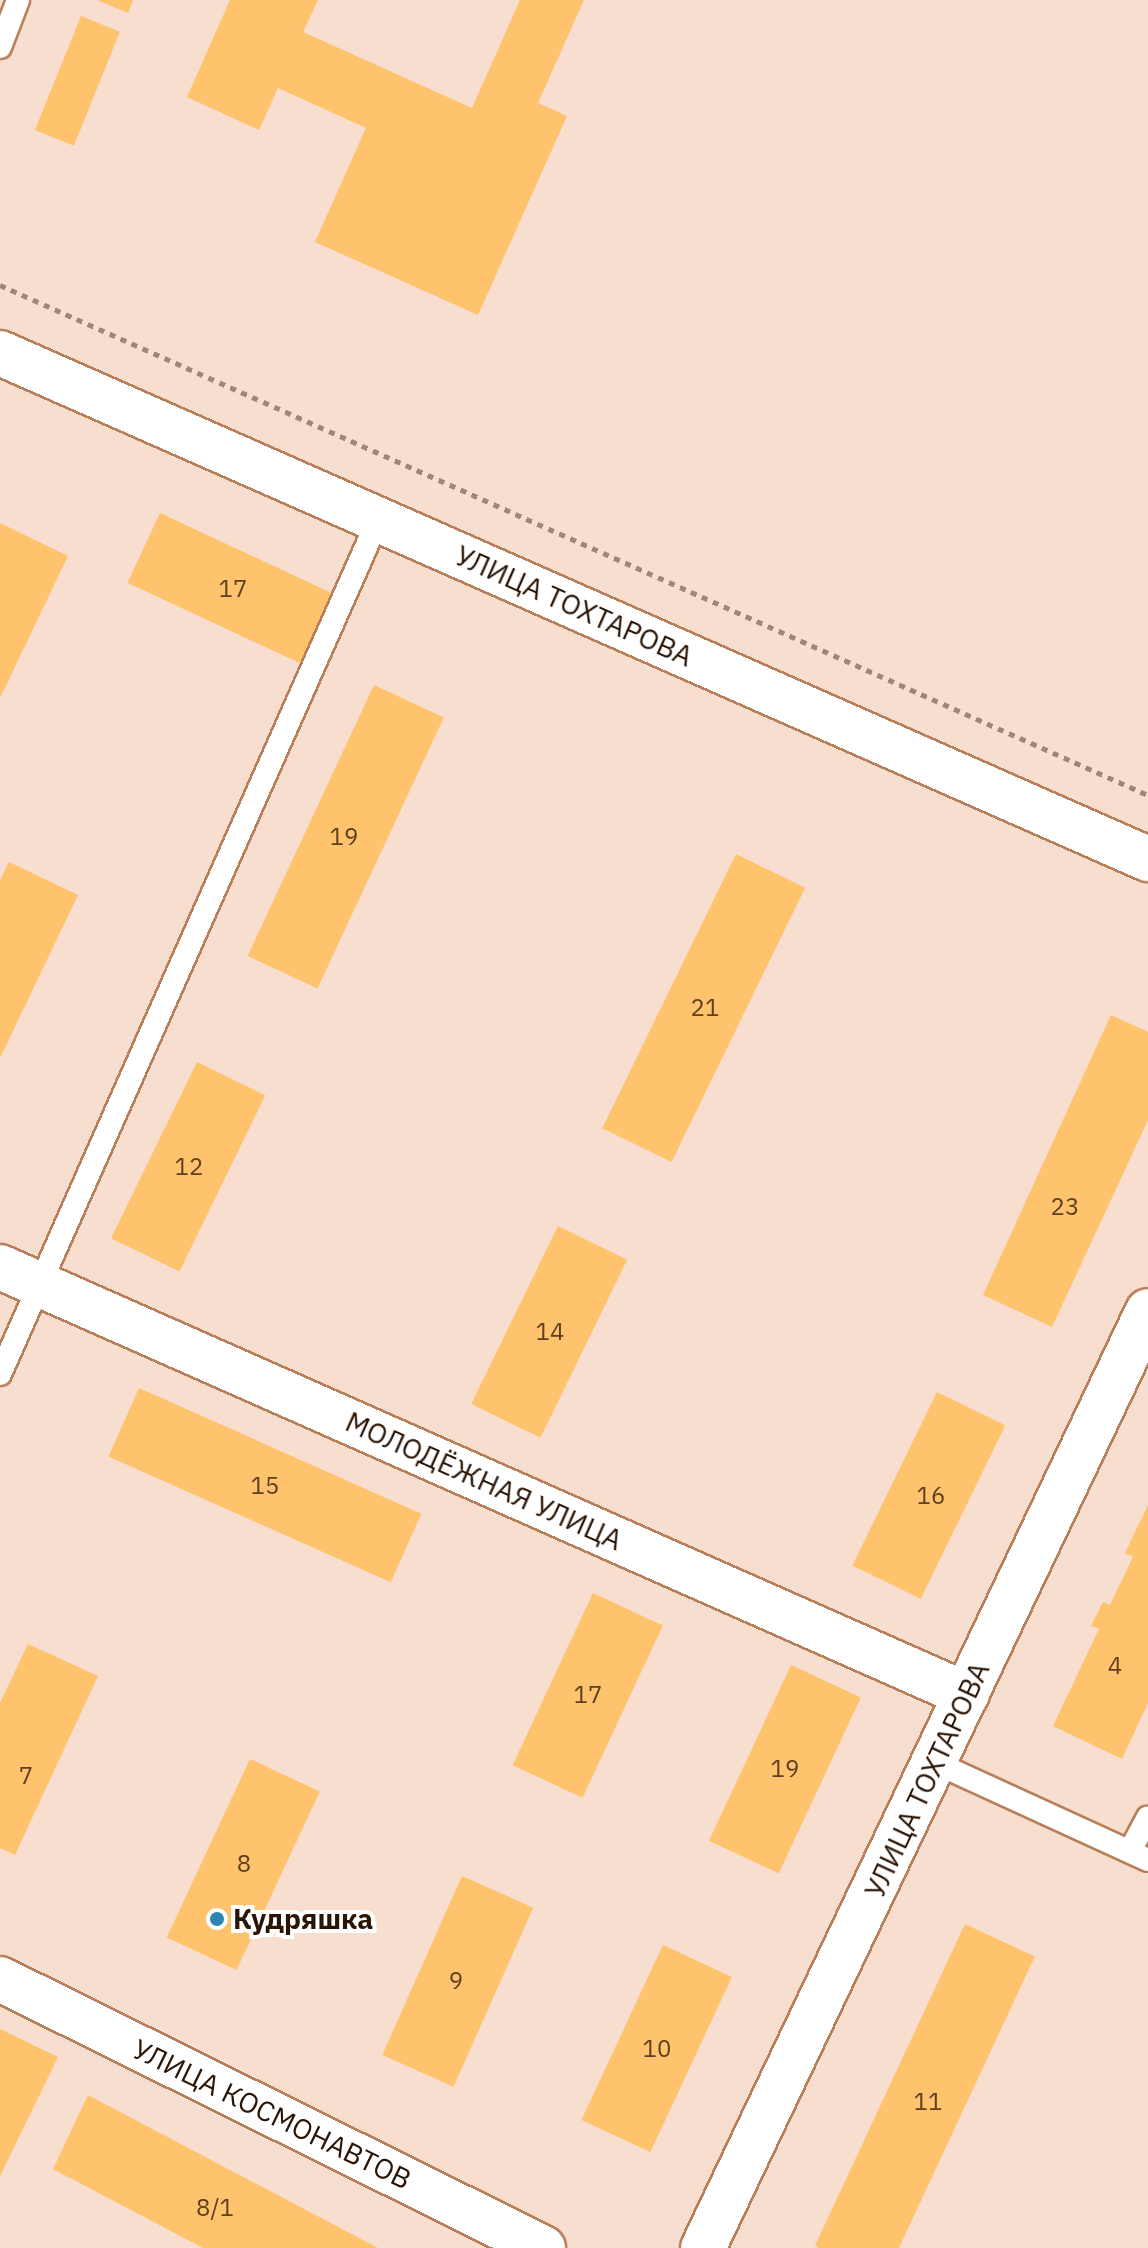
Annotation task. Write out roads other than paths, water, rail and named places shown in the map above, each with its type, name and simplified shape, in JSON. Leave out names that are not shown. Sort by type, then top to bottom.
[{"type":"street","name":"УЛИЦА ТОХТАРОВА","points":[[0,353],[1148,859]]},
{"type":"street","name":"МОЛОДЁЖНАЯ УЛИЦА","points":[[0,1267],[967,1695]]},
{"type":"street","name":"УЛИЦА ТОХТАРОВА","points":[[703,2248],[936,1763],[1148,1311]]},
{"type":"street","name":"УЛИЦА КОСМОНАВТОВ","points":[[0,1979],[543,2248]]},
{"type":"lane","points":[[0,47],[18,0]]},
{"type":"lane","points":[[0,1374],[378,520]]},
{"type":"lane","points":[[936,1763],[1139,1856],[1148,1817]]},
{"type":"place","name":"Кудряшка","points":[[217,1919]]}]
